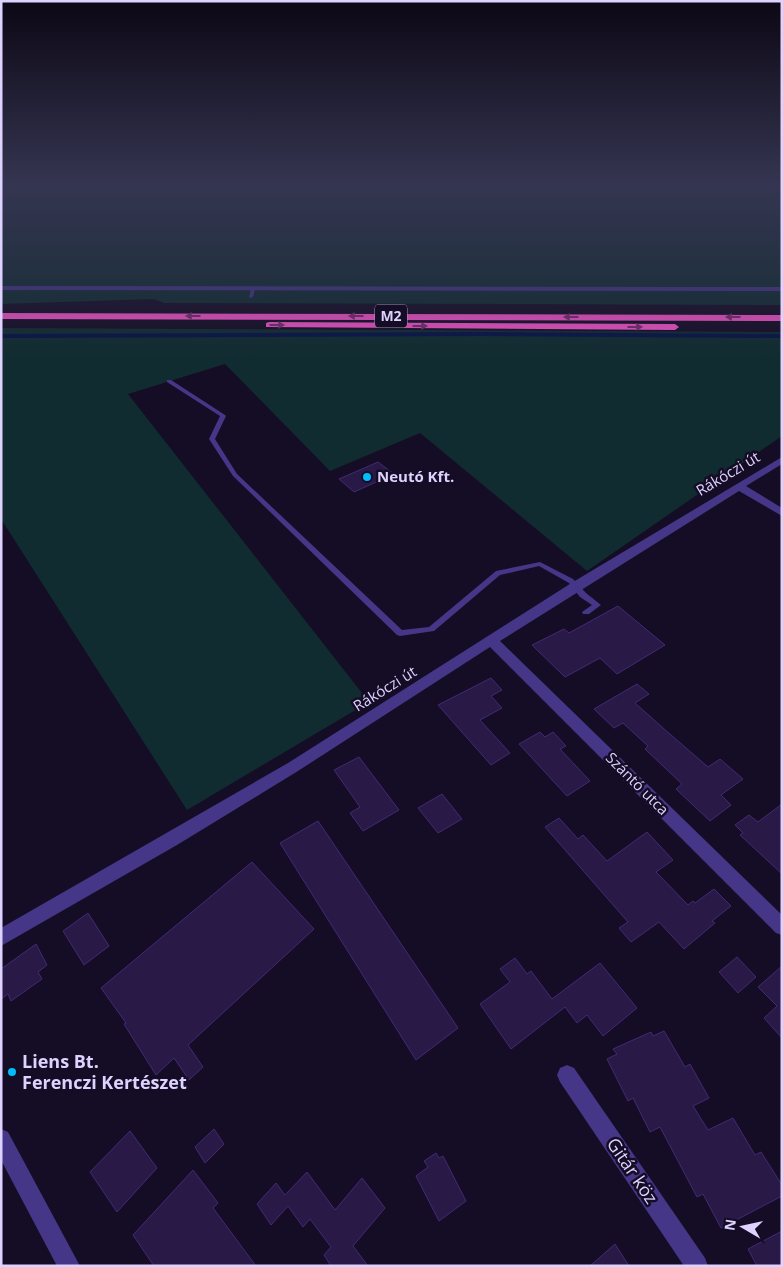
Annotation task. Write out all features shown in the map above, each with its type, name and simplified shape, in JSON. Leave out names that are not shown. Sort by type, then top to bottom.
[{"type":"highway","name":"M2","points":[[1,316],[782,318]]},
{"type":"highway","name":"M2","points":[[1,325],[782,327]]},
{"type":"street","points":[[1,288],[252,293],[480,286],[782,289]]},
{"type":"street","name":"Rákóczi út","points":[[1,938],[285,772],[577,585],[782,460]]},
{"type":"street","points":[[739,486],[782,512]]},
{"type":"street","name":"Szántó utca","points":[[492,640],[782,927]]},
{"type":"street","name":"Gitár köz","points":[[567,1076],[697,1266]]},
{"type":"street","points":[[1,1139],[69,1266]]},
{"type":"lane","points":[[169,381],[223,416],[212,439],[235,476],[400,633],[431,629],[498,573],[540,564],[577,585],[583,595],[597,605],[586,612]]},
{"type":"green space","points":[[1,244],[782,244],[782,305],[164,303],[154,299],[1,304]]},
{"type":"green space","points":[[1,328],[782,332],[782,436],[587,571],[420,433],[330,471],[225,364],[128,394],[369,702],[187,810],[1,519]]},
{"type":"building","name":"Neutó Kft.","points":[[378,462],[394,474],[354,492],[339,479]]},
{"type":"building","points":[[618,606],[665,645],[617,674],[600,658],[565,677],[532,645],[564,629],[569,633]]},
{"type":"building","points":[[491,678],[502,690],[491,696],[502,708],[480,720],[510,753],[491,765],[438,705]]},
{"type":"building","points":[[637,684],[649,694],[635,703],[708,767],[720,759],[743,779],[721,795],[731,805],[710,821],[676,789],[682,784],[645,749],[648,746],[623,723],[614,728],[594,709]]},
{"type":"building","points":[[540,732],[545,737],[553,732],[566,746],[560,749],[590,781],[567,796],[519,744]]},
{"type":"building","points":[[359,757],[399,810],[363,831],[350,813],[360,807],[334,770]]},
{"type":"building","points":[[442,794],[462,819],[438,833],[418,808]]},
{"type":"building","points":[[782,804],[782,874],[740,835],[743,833],[735,825],[749,815],[758,822]]},
{"type":"building","points":[[559,818],[578,839],[583,835],[607,861],[647,832],[673,860],[656,872],[688,905],[693,901],[695,903],[714,889],[731,906],[712,921],[715,923],[684,949],[659,922],[631,942],[619,928],[628,922],[545,827]]},
{"type":"building","points":[[318,821],[458,1028],[416,1060],[280,843]]},
{"type":"building","points":[[252,862],[314,929],[188,1045],[203,1067],[189,1080],[174,1058],[156,1075],[124,1024],[126,1023],[101,988]]},
{"type":"building","points":[[88,913],[109,946],[84,965],[63,931]]},
{"type":"building","points":[[36,944],[47,965],[38,972],[42,979],[11,1001],[8,994],[1,999],[1,969]]},
{"type":"building","points":[[737,957],[756,977],[738,993],[719,972]]},
{"type":"building","points":[[515,958],[527,974],[531,971],[552,999],[600,963],[637,1008],[603,1036],[587,1015],[577,1023],[565,1007],[511,1049],[480,1004],[510,982],[500,969]]},
{"type":"building","points":[[782,966],[782,1038],[764,1018],[777,1006],[758,987]]},
{"type":"building","points":[[664,1031],[685,1067],[690,1064],[709,1098],[693,1106],[708,1130],[733,1118],[755,1155],[761,1152],[782,1185],[782,1196],[721,1228],[703,1194],[697,1197],[660,1127],[650,1132],[633,1098],[628,1101],[607,1059],[617,1054],[613,1049],[651,1032],[653,1036]]},
{"type":"building","points":[[214,1129],[224,1144],[205,1163],[195,1147]]},
{"type":"building","points":[[130,1131],[157,1168],[117,1212],[90,1172]]},
{"type":"building","points":[[436,1153],[439,1158],[443,1156],[466,1201],[439,1221],[416,1176],[428,1167],[424,1161]]},
{"type":"building","points":[[193,1170],[218,1203],[213,1208],[256,1266],[154,1266],[133,1235]]},
{"type":"building","points":[[307,1172],[335,1210],[362,1178],[385,1208],[353,1246],[368,1266],[331,1266],[324,1255],[331,1247],[310,1219],[303,1227],[288,1206],[271,1225],[257,1204],[276,1183],[285,1195]]},
{"type":"building","points":[[782,1231],[782,1266],[757,1266],[748,1249]]},
{"type":"building","points":[[615,1244],[629,1266],[590,1266]]},
{"type":"waterway","points":[[1,336],[480,334],[782,336]]},
{"type":"place","name":"Neutó Kft.","points":[[367,477]]},
{"type":"place","name":"Liens Bt. Ferenczi Kertészet","points":[[12,1072]]}]
